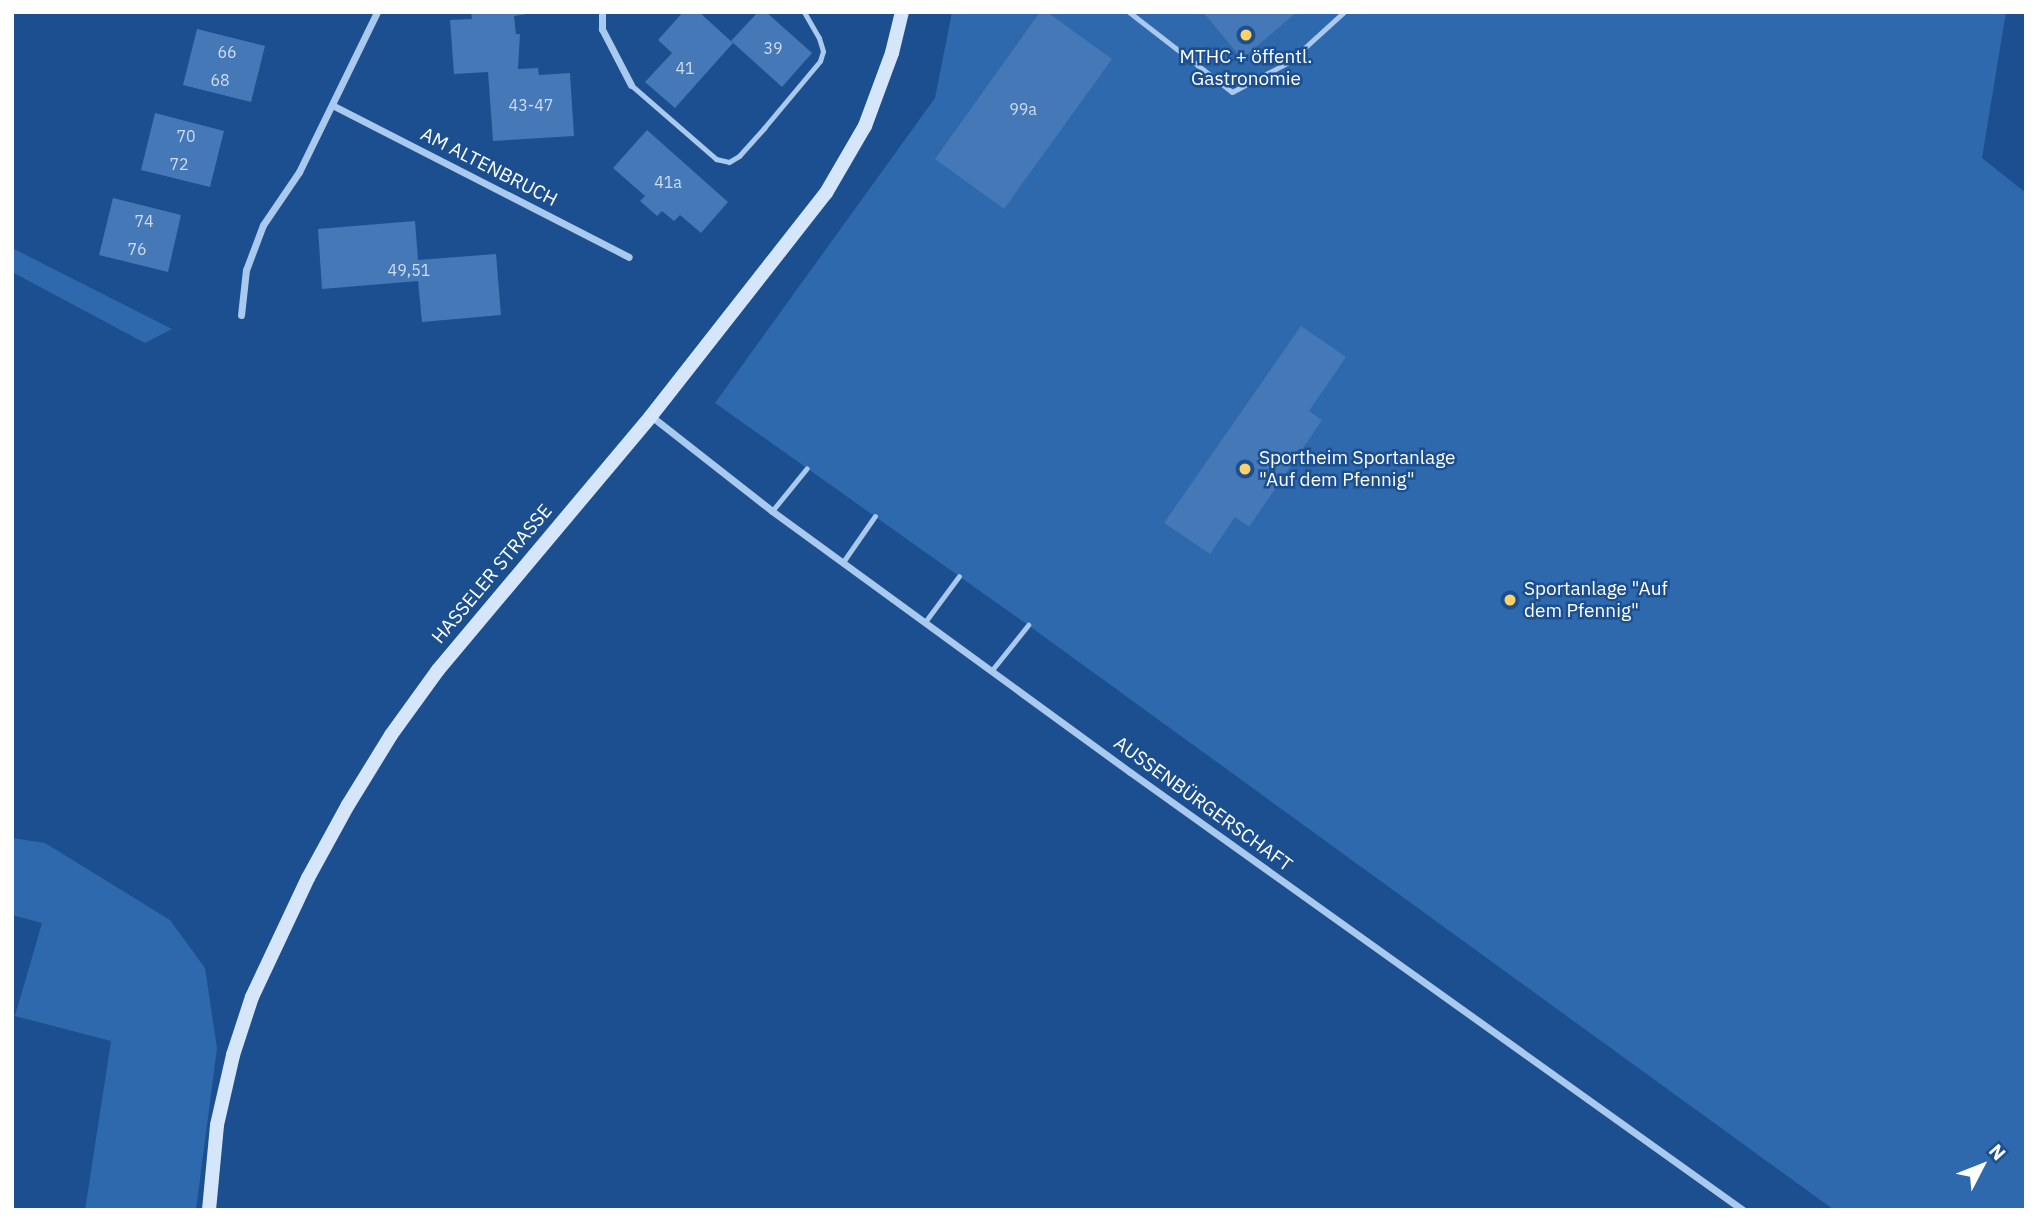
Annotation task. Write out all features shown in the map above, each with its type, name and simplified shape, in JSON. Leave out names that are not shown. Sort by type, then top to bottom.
[{"type":"main road","name":"HASSELER STRASSE","points":[[209,1210],[217,1125],[233,1055],[253,997],[308,878],[348,805],[391,735],[438,670],[651,416],[826,194],[865,126],[892,53],[902,12]]},
{"type":"street","points":[[241,315],[246,271],[263,225],[299,172],[334,106],[377,12]]},
{"type":"street","points":[[602,12],[603,29],[631,85]]},
{"type":"street","name":"AM ALTENBRUCH","points":[[334,106],[629,257]]},
{"type":"street","name":"AUSSENBÜRGERSCHAFT","points":[[651,416],[772,511],[1742,1210]]},
{"type":"lane","points":[[631,85],[716,159],[729,162],[739,156],[820,61],[823,51],[819,38],[804,12]]},
{"type":"lane","points":[[1129,12],[1232,92],[1289,62],[1344,12]]},
{"type":"lane","points":[[772,511],[807,468]]},
{"type":"lane","points":[[843,562],[875,516]]},
{"type":"lane","points":[[925,622],[959,576]]},
{"type":"lane","points":[[992,670],[1028,625]]},
{"type":"shaded area","name":"Sportanlage \"Auf dem Pfennig\"","points":[[952,12],[2006,12],[1982,158],[2026,193],[2026,1210],[1834,1210],[1028,625],[715,403],[935,98]]},
{"type":"shaded area","points":[[12,248],[172,329],[145,343],[12,272]]},
{"type":"shaded area","points":[[12,838],[45,843],[170,920],[205,968],[217,1048],[196,1210],[85,1210],[111,1041],[15,1016],[42,923],[12,915]]},
{"type":"building","points":[[471,12],[540,12],[514,16],[516,34],[520,34],[518,69],[538,68],[539,75],[570,73],[574,136],[493,141],[488,72],[454,74],[450,20],[472,19]]},
{"type":"building","points":[[683,12],[699,12],[733,43],[675,108],[645,82],[672,53],[658,40]]},
{"type":"building","points":[[758,12],[766,12],[812,53],[782,87],[731,41]]},
{"type":"building","points":[[1040,12],[1047,12],[1112,59],[1004,209],[935,159]]},
{"type":"building","name":"MTHC + öffentl. Gastronomie","points":[[1203,12],[1297,12],[1242,59]]},
{"type":"building","points":[[197,29],[265,46],[251,102],[183,85]]},
{"type":"building","points":[[155,113],[224,131],[210,187],[141,170]]},
{"type":"building","points":[[647,130],[728,202],[701,233],[680,215],[674,221],[662,211],[657,216],[640,201],[645,196],[613,168]]},
{"type":"building","points":[[113,198],[181,215],[168,272],[99,255]]},
{"type":"building","points":[[415,221],[418,260],[496,254],[501,315],[422,322],[418,281],[322,289],[318,229]]},
{"type":"building","name":"Sportheim Sportanlage \"Auf dem Pfennig\"","points":[[1301,326],[1346,357],[1309,411],[1322,420],[1249,527],[1235,517],[1210,554],[1164,523]]},
{"type":"place","name":"MTHC + öffentl. Gastronomie","points":[[1246,35]]},
{"type":"place","name":"Sportheim Sportanlage \"Auf dem Pfennig\"","points":[[1245,469]]},
{"type":"place","name":"Sportanlage \"Auf dem Pfennig\"","points":[[1510,600]]}]
